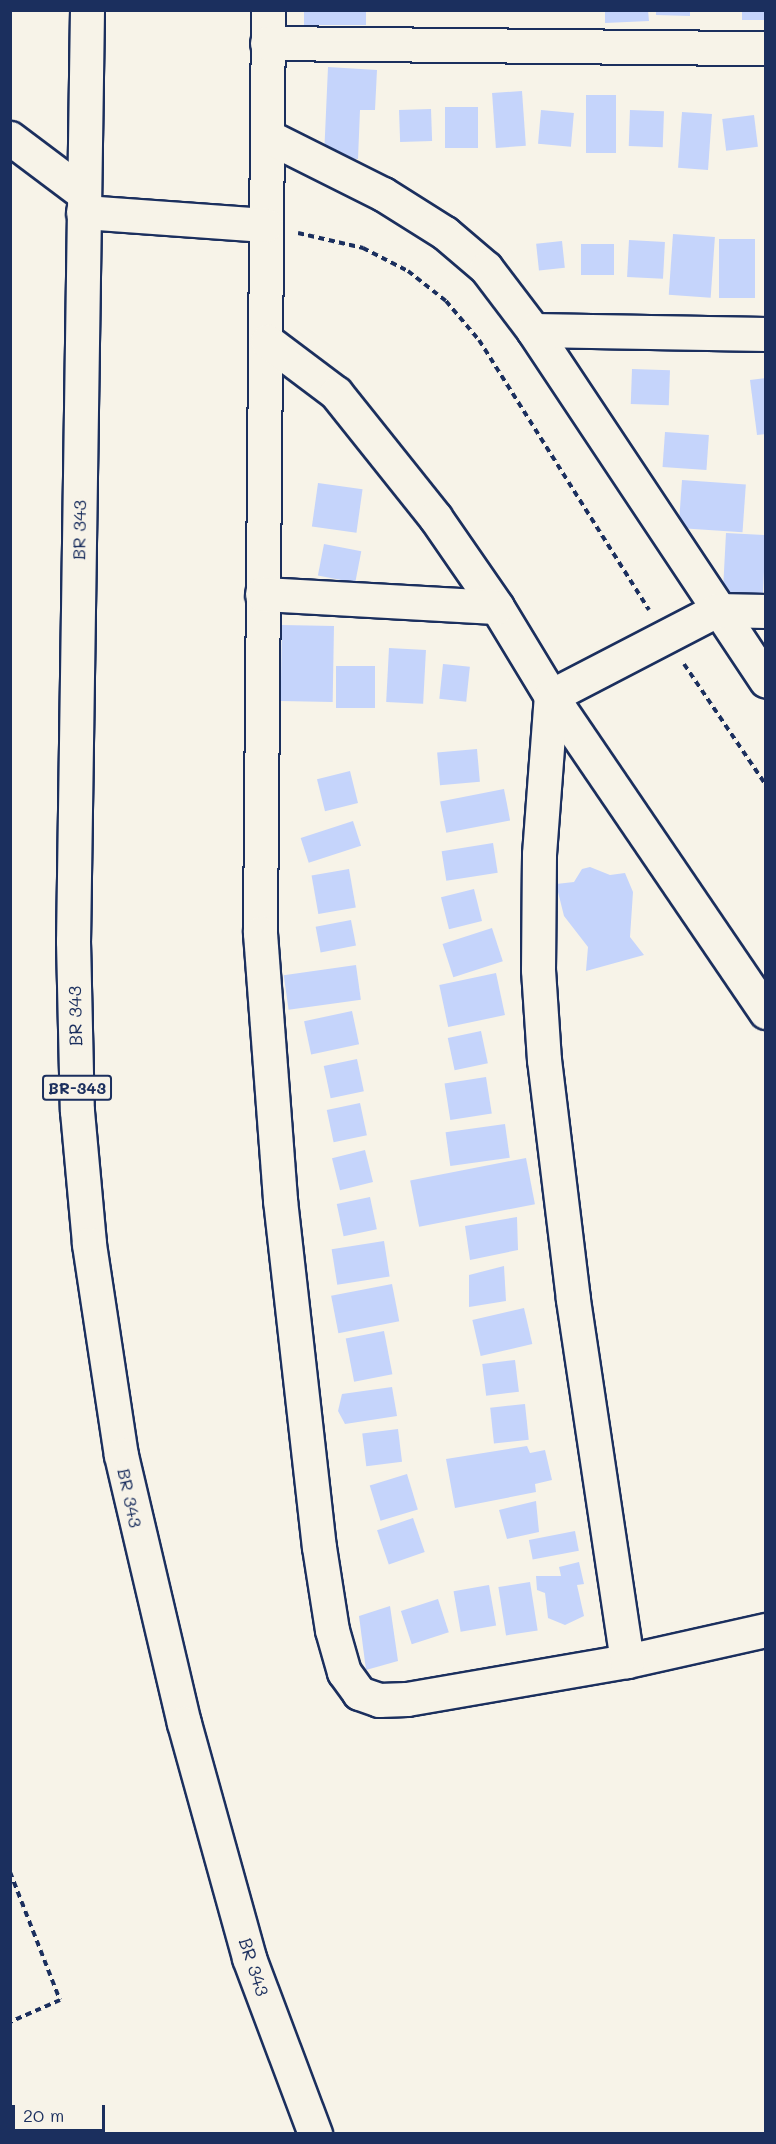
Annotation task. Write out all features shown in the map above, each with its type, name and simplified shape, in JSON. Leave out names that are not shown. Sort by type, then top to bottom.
[{"type":"street","name":"BR 343","points":[[87,10],[73,941],[77,1111],[89,1244],[121,1455],[184,1723],[249,1958],[315,2133]]},
{"type":"street","points":[[268,10],[267,341],[262,594],[260,933],[268,1065],[319,1547],[332,1630],[344,1672],[359,1693],[379,1700],[407,1699],[627,1661],[765,1630]]},
{"type":"street","points":[[267,43],[765,48]]},
{"type":"street","points":[[267,136],[383,194],[445,232],[486,268],[533,330],[765,681]]},
{"type":"street","points":[[10,138],[83,203],[266,225]]},
{"type":"street","points":[[533,330],[765,334]]},
{"type":"street","points":[[267,341],[336,393],[435,517],[497,607],[550,696],[765,1012]]},
{"type":"street","points":[[262,594],[497,607]]},
{"type":"street","points":[[550,696],[717,610],[765,611]]},
{"type":"street","points":[[550,696],[539,854],[538,970],[544,1060],[573,1299],[627,1661]]},
{"type":"path","points":[[266,225],[363,248],[408,271],[446,301],[479,340],[666,637],[765,786]]},
{"type":"path","points":[[10,1872],[60,2001],[10,2022]]},
{"type":"building","points":[[304,10],[366,10],[366,25],[304,25]]},
{"type":"building","points":[[605,10],[648,10],[649,21],[605,23]]},
{"type":"building","points":[[656,10],[690,10],[690,16],[656,15]]},
{"type":"building","points":[[742,10],[766,10],[766,20],[742,20]]},
{"type":"building","points":[[328,67],[377,70],[375,110],[360,110],[358,159],[324,157]]},
{"type":"building","points":[[522,91],[526,146],[496,148],[492,93]]},
{"type":"building","points":[[586,95],[616,95],[616,153],[586,153]]},
{"type":"building","points":[[445,107],[478,107],[478,148],[445,148]]},
{"type":"building","points":[[431,109],[432,141],[400,142],[399,110]]},
{"type":"building","points":[[541,110],[574,113],[571,147],[538,144]]},
{"type":"building","points":[[630,110],[664,111],[663,147],[629,146]]},
{"type":"building","points":[[682,112],[712,114],[708,170],[678,168]]},
{"type":"building","points":[[754,115],[758,147],[726,151],[722,119]]},
{"type":"building","points":[[673,234],[715,237],[711,298],[669,295]]},
{"type":"building","points":[[719,239],[755,239],[755,298],[719,298]]},
{"type":"building","points":[[629,240],[665,242],[663,279],[627,277]]},
{"type":"building","points":[[562,241],[565,268],[539,271],[536,244]]},
{"type":"building","points":[[581,244],[614,244],[614,275],[581,275]]},
{"type":"building","points":[[632,369],[670,370],[669,405],[631,404]]},
{"type":"building","points":[[766,378],[766,434],[757,435],[750,380]]},
{"type":"building","points":[[665,432],[709,435],[706,470],[663,467]]},
{"type":"building","points":[[682,480],[746,484],[742,532],[679,528]]},
{"type":"building","points":[[318,483],[363,489],[356,533],[312,527]]},
{"type":"building","points":[[726,533],[766,535],[763,596],[723,594]]},
{"type":"building","points":[[324,544],[361,551],[355,583],[318,575]]},
{"type":"building","points":[[282,625],[334,626],[333,702],[281,701]]},
{"type":"building","points":[[389,648],[426,650],[423,704],[386,702]]},
{"type":"building","points":[[443,664],[470,667],[466,702],[439,699]]},
{"type":"building","points":[[336,666],[375,666],[375,708],[336,708]]},
{"type":"building","points":[[477,749],[480,782],[440,785],[437,752]]},
{"type":"building","points":[[350,771],[358,803],[325,811],[317,779]]},
{"type":"building","points":[[504,789],[510,820],[446,833],[440,801]]},
{"type":"building","points":[[353,821],[361,846],[309,863],[301,838]]},
{"type":"building","points":[[493,843],[498,873],[446,881],[442,851]]},
{"type":"building","points":[[590,867],[610,875],[625,873],[633,892],[630,937],[644,955],[586,971],[588,947],[564,916],[556,884],[574,882],[582,869]]},
{"type":"building","points":[[349,869],[356,907],[318,914],[312,876]]},
{"type":"building","points":[[474,889],[482,921],[449,929],[441,897]]},
{"type":"building","points":[[351,920],[356,946],[321,952],[316,927]]},
{"type":"building","points":[[492,928],[503,961],[453,977],[443,944]]},
{"type":"building","points":[[356,965],[361,1000],[289,1010],[284,975]]},
{"type":"building","points":[[496,973],[505,1015],[448,1027],[439,985]]},
{"type":"building","points":[[352,1011],[359,1044],[311,1054],[304,1021]]},
{"type":"building","points":[[481,1031],[488,1063],[455,1070],[448,1038]]},
{"type":"building","points":[[357,1059],[364,1091],[331,1098],[324,1066]]},
{"type":"building","points":[[486,1077],[492,1114],[450,1120],[445,1084]]},
{"type":"building","points":[[360,1103],[367,1135],[334,1142],[327,1110]]},
{"type":"building","points":[[505,1124],[510,1158],[450,1166],[446,1132]]},
{"type":"building","points":[[365,1150],[373,1182],[340,1190],[332,1158]]},
{"type":"building","points":[[526,1158],[535,1204],[419,1227],[410,1181]]},
{"type":"building","points":[[370,1197],[377,1229],[344,1236],[337,1204]]},
{"type":"building","points":[[517,1217],[518,1250],[470,1260],[465,1226]]},
{"type":"building","points":[[384,1241],[390,1277],[337,1285],[332,1249]]},
{"type":"building","points":[[504,1266],[506,1301],[469,1307],[469,1275]]},
{"type":"building","points":[[392,1284],[399,1321],[338,1333],[331,1296]]},
{"type":"building","points":[[524,1308],[532,1344],[481,1356],[472,1320]]},
{"type":"building","points":[[384,1331],[392,1374],[354,1382],[346,1338]]},
{"type":"building","points":[[515,1360],[519,1392],[486,1396],[482,1364]]},
{"type":"building","points":[[392,1387],[397,1416],[345,1424],[338,1411],[342,1394]]},
{"type":"building","points":[[525,1404],[529,1440],[494,1443],[490,1408]]},
{"type":"building","points":[[398,1429],[402,1462],[366,1466],[362,1433]]},
{"type":"building","points":[[527,1446],[530,1453],[545,1450],[552,1480],[535,1484],[536,1492],[455,1508],[446,1459]]},
{"type":"building","points":[[407,1474],[418,1509],[381,1521],[370,1485]]},
{"type":"building","points":[[536,1501],[539,1532],[507,1539],[499,1510]]},
{"type":"building","points":[[413,1518],[425,1552],[389,1564],[377,1530]]},
{"type":"building","points":[[575,1531],[579,1551],[533,1560],[529,1540]]},
{"type":"building","points":[[579,1562],[584,1584],[577,1585],[584,1616],[565,1625],[548,1618],[545,1593],[537,1590],[536,1576],[561,1576],[559,1567]]},
{"type":"building","points":[[530,1582],[538,1630],[506,1635],[498,1587]]},
{"type":"building","points":[[489,1585],[496,1625],[461,1632],[454,1591]]},
{"type":"building","points":[[438,1599],[449,1632],[412,1644],[401,1611]]},
{"type":"building","points":[[390,1606],[398,1661],[366,1670],[359,1616]]}]
